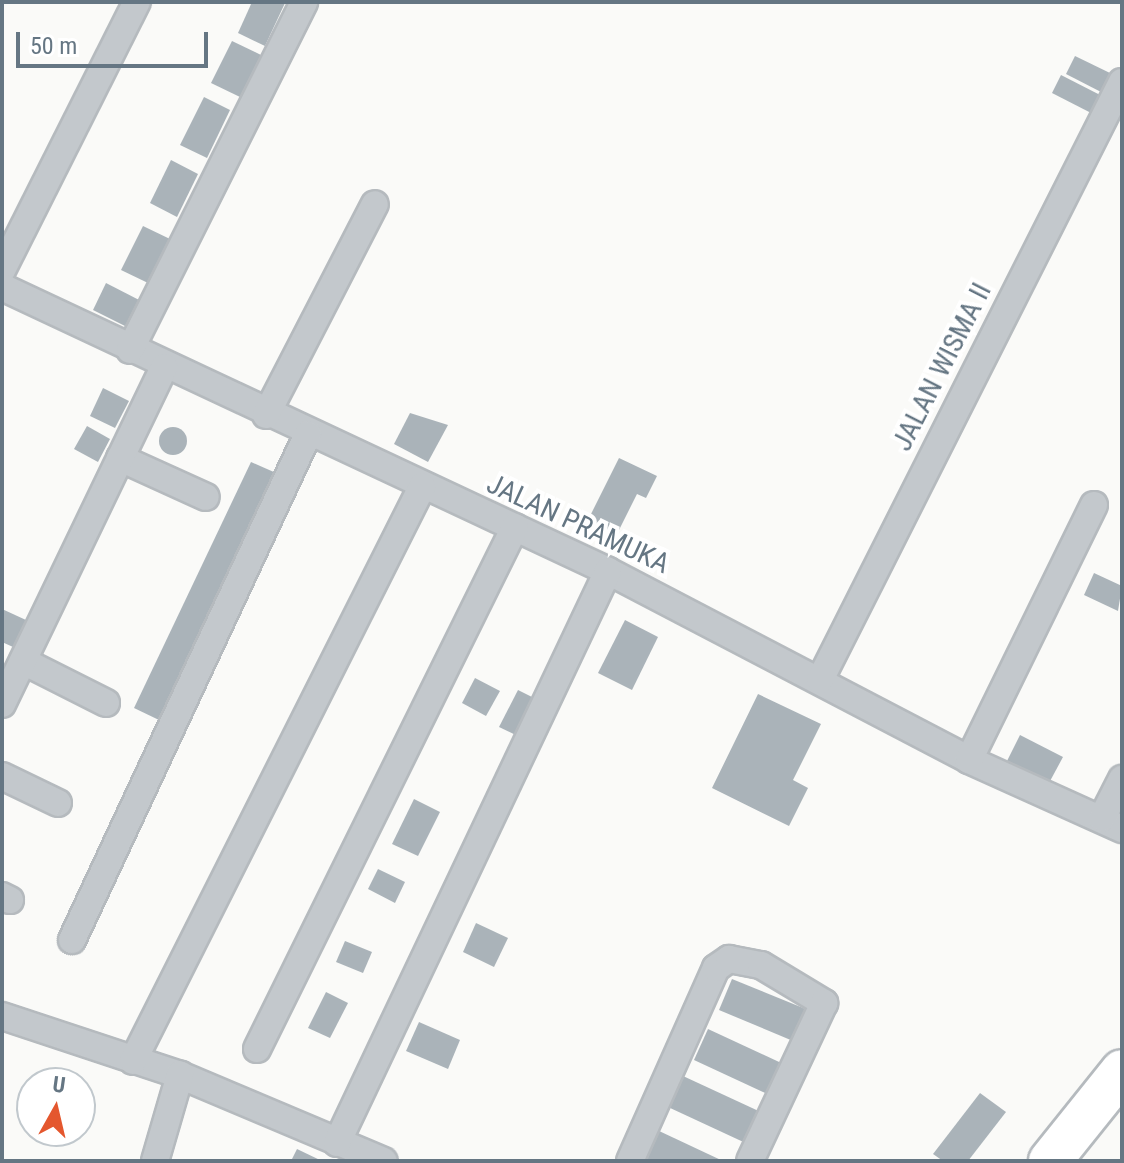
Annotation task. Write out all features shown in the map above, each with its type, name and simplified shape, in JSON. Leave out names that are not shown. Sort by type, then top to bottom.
[{"type":"main road","points":[[1050,1161],[1122,1071]]},
{"type":"street","points":[[2,270],[137,2]]},
{"type":"street","points":[[130,350],[304,2]]},
{"type":"street","name":"JALAN WISMA II","points":[[820,680],[1122,82]]},
{"type":"street","points":[[266,415],[375,204]]},
{"type":"street","name":"JALAN PRAMUKA","points":[[2,287],[266,415],[608,571],[969,760],[1112,823]]},
{"type":"street","points":[[2,704],[164,367]]},
{"type":"street","points":[[72,940],[308,434]]},
{"type":"street","points":[[120,458],[206,497]]},
{"type":"street","points":[[133,1061],[422,487]]},
{"type":"street","points":[[969,760],[1094,505]]},
{"type":"street","points":[[257,1049],[515,527]]},
{"type":"street","points":[[337,1143],[608,571]]},
{"type":"street","points":[[23,661],[106,703]]},
{"type":"street","points":[[2,776],[58,803]]},
{"type":"street","points":[[1112,823],[1122,779]]},
{"type":"street","points":[[630,1161],[708,984],[729,959],[761,965],[824,1003],[750,1161]]},
{"type":"street","points":[[2,1016],[180,1075],[384,1161]]},
{"type":"street","points":[[155,1161],[180,1075]]},
{"type":"building","points":[[252,2],[285,3],[265,46],[238,33]]},
{"type":"building","points":[[232,41],[261,55],[240,97],[211,83]]},
{"type":"building","points":[[1075,56],[1110,73],[1101,92],[1066,74]]},
{"type":"building","points":[[1061,75],[1104,97],[1095,115],[1052,93]]},
{"type":"building","points":[[204,97],[230,110],[207,158],[180,145]]},
{"type":"building","points":[[171,160],[198,174],[177,217],[150,203]]},
{"type":"building","points":[[143,226],[170,239],[148,283],[121,270]]},
{"type":"building","points":[[106,283],[143,302],[129,328],[93,310]]},
{"type":"building","points":[[103,388],[129,401],[115,428],[90,416]]},
{"type":"building","points":[[410,413],[448,425],[428,462],[394,444]]},
{"type":"building","points":[[87,426],[110,439],[98,462],[74,449]]},
{"type":"building","points":[[173,427],[183,431],[187,441],[183,451],[173,455],[163,451],[159,441],[163,431]]},
{"type":"building","points":[[619,458],[657,476],[646,498],[637,494],[615,538],[586,524]]},
{"type":"building","points":[[251,462],[276,473],[159,720],[134,708]]},
{"type":"building","points":[[1094,573],[1122,586],[1118,611],[1084,595]]},
{"type":"building","points":[[2,609],[26,620],[13,647],[2,642]]},
{"type":"building","points":[[625,620],[658,637],[632,690],[598,673]]},
{"type":"building","points":[[475,678],[500,691],[486,716],[462,703]]},
{"type":"building","points":[[518,690],[542,702],[524,739],[499,727]]},
{"type":"building","points":[[758,694],[821,724],[793,780],[808,788],[789,826],[712,788]]},
{"type":"building","points":[[1020,735],[1063,757],[1049,783],[1007,761]]},
{"type":"building","points":[[414,799],[440,812],[418,856],[392,844]]},
{"type":"building","points":[[378,869],[405,882],[395,903],[368,889]]},
{"type":"building","points":[[476,923],[508,938],[494,967],[463,952]]},
{"type":"building","points":[[345,941],[372,952],[363,973],[336,962]]},
{"type":"building","points":[[732,979],[818,1014],[805,1046],[719,1010]]},
{"type":"building","points":[[326,992],[348,1003],[330,1038],[308,1028]]},
{"type":"building","points":[[419,1022],[460,1040],[448,1069],[406,1051]]},
{"type":"building","points":[[708,1029],[792,1068],[778,1099],[694,1060]]},
{"type":"building","points":[[683,1076],[767,1115],[752,1146],[668,1107]]},
{"type":"building","points":[[980,1093],[1006,1112],[968,1161],[943,1161],[933,1154]]},
{"type":"building","points":[[657,1130],[723,1161],[643,1161]]},
{"type":"building","points":[[297,1149],[322,1161],[291,1161]]}]
